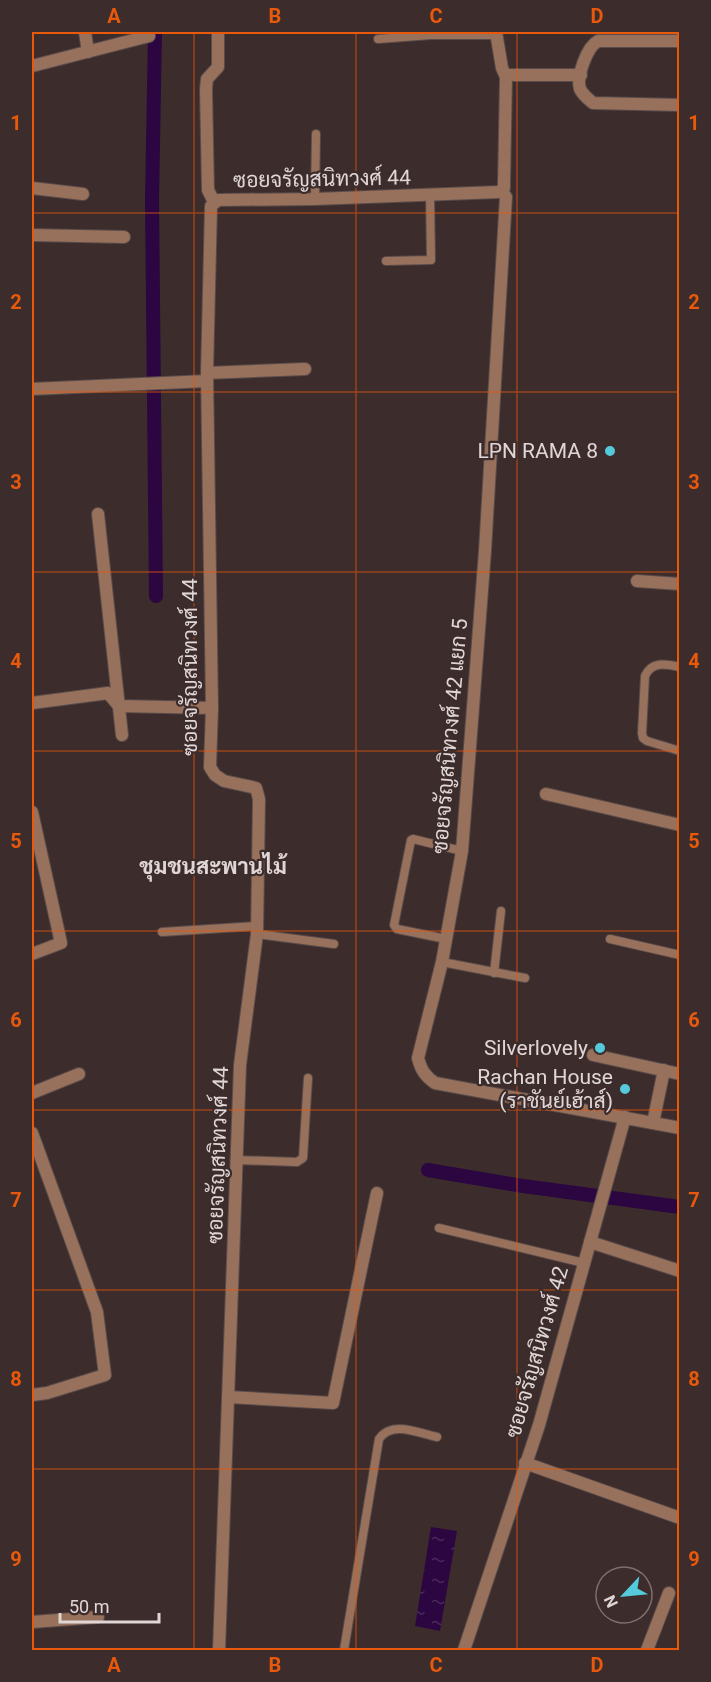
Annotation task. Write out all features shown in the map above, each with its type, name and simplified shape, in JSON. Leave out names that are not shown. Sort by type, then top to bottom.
[{"type":"street","points":[[85,32],[88,52]]},
{"type":"street","points":[[214,202],[208,190],[206,89],[207,79],[218,67],[218,32]]},
{"type":"street","points":[[496,33],[502,68],[506,77],[502,190]]},
{"type":"street","points":[[32,66],[149,36]]},
{"type":"street","points":[[680,41],[598,41],[592,44],[588,51],[579,87],[593,103],[680,105]]},
{"type":"street","points":[[506,77],[509,75],[581,75]]},
{"type":"street","points":[[32,188],[83,194]]},
{"type":"street","name":"ซอยจรัญสนิทวงศ์ 44","points":[[219,1650],[240,1065],[257,930],[259,799],[256,788],[224,781],[215,776],[210,767],[212,708],[207,377],[211,206],[218,200],[315,200],[495,193],[502,190]]},
{"type":"street","name":"ซอยจรัญสนิทวงศ์ 42 แยก 5","points":[[502,190],[506,197],[485,539],[462,851],[442,962],[418,1058],[426,1076],[435,1083],[625,1117]]},
{"type":"street","points":[[32,236],[124,237]]},
{"type":"street","points":[[32,389],[156,382],[305,369]]},
{"type":"street","points":[[98,514],[122,735]]},
{"type":"street","points":[[637,581],[680,584]]},
{"type":"street","points":[[32,703],[108,693],[119,706],[212,708]]},
{"type":"street","points":[[546,794],[680,825]]},
{"type":"street","points":[[32,812],[61,943],[32,954]]},
{"type":"street","points":[[593,1055],[680,1074]]},
{"type":"street","points":[[653,1123],[664,1070]]},
{"type":"street","points":[[32,1093],[79,1074]]},
{"type":"street","points":[[625,1117],[680,1128]]},
{"type":"street","name":"ซอยจรัญสนิทวงศ์ 42","points":[[464,1650],[539,1425],[625,1117]]},
{"type":"street","points":[[32,1133],[97,1312],[105,1375],[47,1393],[32,1395]]},
{"type":"street","points":[[228,1397],[333,1402],[377,1193]]},
{"type":"street","points":[[590,1242],[680,1271]]},
{"type":"street","points":[[525,1462],[680,1518]]},
{"type":"street","points":[[647,1650],[674,1595]]},
{"type":"street","points":[[32,1622],[98,1617]]},
{"type":"lane","points":[[378,39],[496,33]]},
{"type":"lane","points":[[315,200],[316,134]]},
{"type":"lane","points":[[386,261],[431,260],[430,195]]},
{"type":"lane","points":[[680,667],[657,664],[649,669],[645,676],[642,733],[643,738],[647,741],[680,751]]},
{"type":"lane","points":[[446,939],[397,929],[394,925],[411,840],[462,851]]},
{"type":"lane","points":[[494,973],[501,911]]},
{"type":"lane","points":[[162,932],[257,930],[334,944]]},
{"type":"lane","points":[[610,939],[680,955]]},
{"type":"lane","points":[[442,962],[525,978]]},
{"type":"lane","points":[[237,1160],[297,1162],[303,1158],[308,1078]]},
{"type":"lane","points":[[439,1228],[584,1263]]},
{"type":"lane","points":[[344,1650],[379,1439],[384,1432],[396,1428],[437,1437]]},
{"type":"water","points":[[431,1527],[457,1531],[440,1631],[415,1626]]},
{"type":"waterway","points":[[155,32],[152,200],[156,596]]},
{"type":"waterway","points":[[428,1170],[523,1186],[680,1207]]},
{"type":"place","name":"LPN RAMA 8","points":[[610,451]]},
{"type":"place","name":"Silverlovely","points":[[600,1048]]},
{"type":"place","name":"Rachan House (ราชันย์เฮ้าส์)","points":[[625,1089]]},
{"type":"district","name":"ชุมชนสะพานไม้","points":[[213,866]]}]
